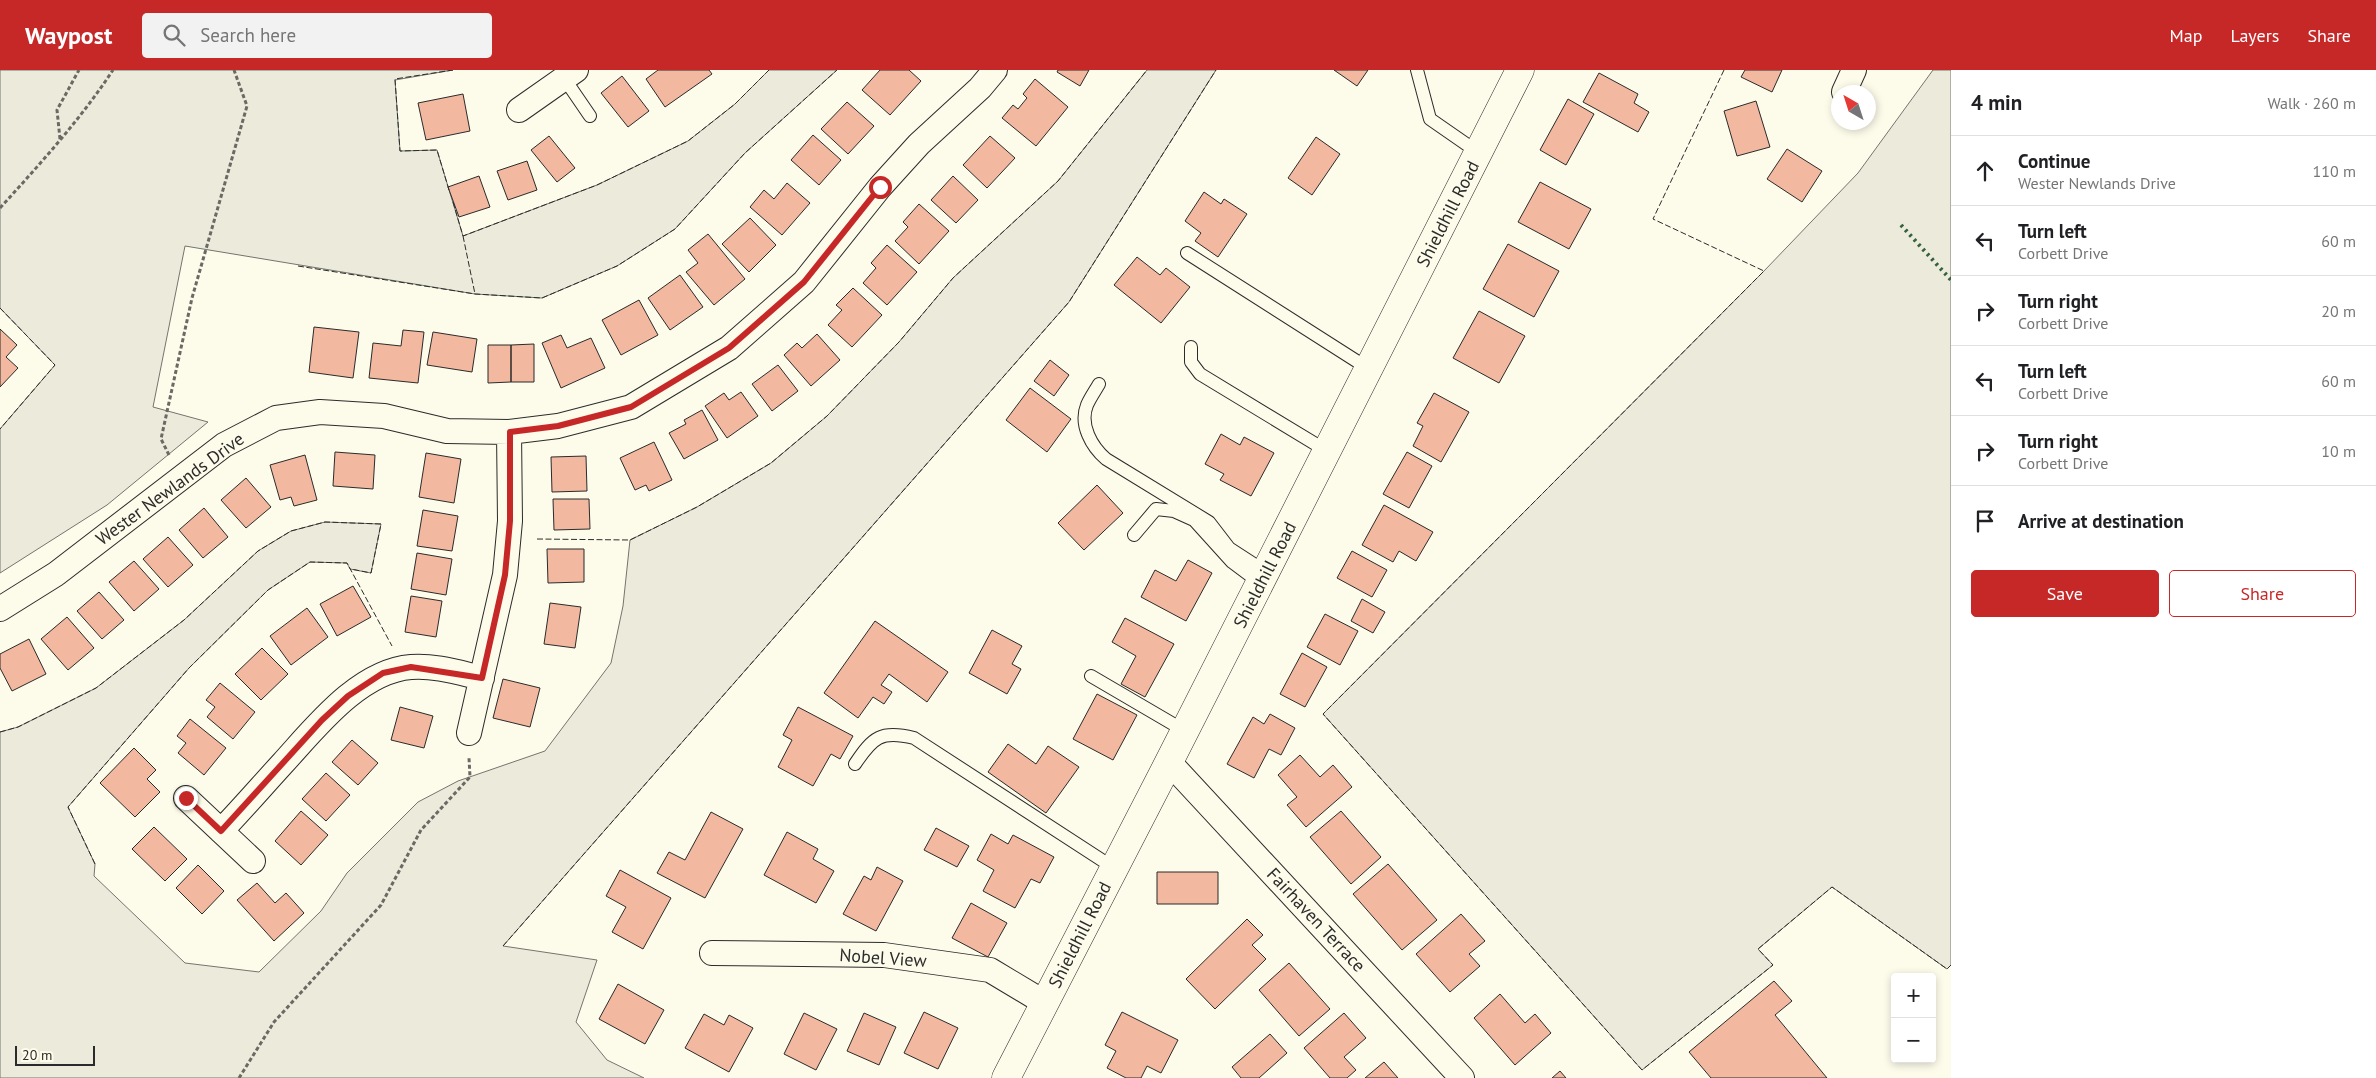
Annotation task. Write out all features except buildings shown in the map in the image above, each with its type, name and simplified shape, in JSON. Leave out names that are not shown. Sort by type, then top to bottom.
[{"type":"main road","name":"Shieldhill Road","points":[[1006,1078],[1328,451],[1520,70]]},
{"type":"street","name":"Wester Newlands Drive","points":[[0,609],[56,574],[224,445],[276,418],[320,412],[384,416],[448,431],[510,432],[558,426],[631,407],[729,348],[804,282],[880,187],[919,144],[980,88],[995,70]]},
{"type":"street","points":[[1847,85],[1854,70]]},
{"type":"street","points":[[519,110],[570,74]]},
{"type":"street","points":[[469,733],[505,575],[510,521],[510,432]]},
{"type":"street","points":[[221,831],[322,720],[348,696],[383,673],[411,667],[482,678]]},
{"type":"street","name":"Fairhaven Terrace","points":[[1169,762],[1462,1078]]},
{"type":"street","points":[[186,798],[253,861]]},
{"type":"street","name":"Nobel View","points":[[712,953],[884,955],[990,970],[1045,1003]]},
{"type":"lane","points":[[1417,70],[1430,119],[1479,153]]},
{"type":"lane","points":[[570,74],[590,116]]},
{"type":"lane","points":[[1187,253],[1369,369]]},
{"type":"lane","points":[[1191,347],[1191,362],[1200,374],[1328,451]]},
{"type":"lane","points":[[1099,384],[1086,407],[1086,429],[1094,449],[1106,459],[1209,522],[1229,548],[1263,577]]},
{"type":"lane","points":[[1134,535],[1156,509],[1174,511],[1194,520],[1232,562],[1263,577]]},
{"type":"lane","points":[[1091,676],[1185,731]]},
{"type":"lane","points":[[855,764],[869,743],[893,733],[914,738],[1114,868]]},
{"type":"path","points":[[60,140],[57,110],[79,70]]},
{"type":"path","points":[[0,208],[60,140],[113,70]]},
{"type":"path","points":[[180,478],[161,439],[192,298],[247,106],[234,70]]},
{"type":"path","points":[[239,1078],[274,1022],[381,905],[421,830],[470,777],[469,733]]},
{"type":"shaded area","points":[[0,70],[453,70],[395,80],[400,151],[437,150],[463,236],[597,185],[688,141],[735,104],[769,70],[837,70],[745,153],[675,229],[617,266],[542,298],[475,294],[185,246],[153,407],[208,422],[107,505],[0,573],[0,429],[55,365],[0,308]]},
{"type":"shaded area","points":[[1147,70],[1216,70],[1069,302],[503,946],[597,960],[576,1022],[607,1060],[644,1078],[0,1078],[0,732],[18,727],[96,688],[184,620],[258,551],[291,531],[325,522],[381,524],[371,573],[350,569],[347,563],[310,562],[268,590],[189,668],[68,807],[95,864],[94,876],[185,963],[259,972],[321,911],[347,873],[418,802],[458,781],[545,751],[611,663],[623,606],[630,540],[697,507],[771,463],[827,416],[899,342],[953,278],[1058,181]]},
{"type":"shaded area","points":[[1933,70],[1951,70],[1951,965],[1947,969],[1832,887],[1758,949],[1773,965],[1642,1070],[1323,714],[1764,271],[1858,173]]},
{"type":"hedge","points":[[1901,225],[1951,280]]},
{"type":"fence","points":[[449,190],[437,150],[400,151],[395,79],[453,70]]},
{"type":"fence","points":[[453,202],[463,236],[597,185],[688,141],[735,104],[769,70]]},
{"type":"fence","points":[[298,266],[475,294],[542,298],[617,266],[675,229],[745,153],[837,70]]},
{"type":"fence","points":[[537,539],[630,540],[697,507],[771,463],[827,416],[899,342],[953,278],[1058,181],[1147,70]]},
{"type":"fence","points":[[503,946],[1069,302],[1216,70]]},
{"type":"fence","points":[[1724,70],[1653,219],[1764,271],[1323,714],[1642,1070],[1773,965],[1758,949],[1832,887],[1947,969],[1951,965]]},
{"type":"fence","points":[[463,236],[475,294]]},
{"type":"fence","points":[[0,308],[55,365],[0,429]]},
{"type":"fence","points":[[0,732],[18,727],[96,688],[184,620],[258,551],[291,531],[325,522],[381,524],[371,573],[351,569]]},
{"type":"fence","points":[[95,864],[68,807],[189,668],[268,590],[310,562],[347,563],[392,646]]},
{"type":"route","points":[[186,798],[221,831],[322,720],[348,696],[383,673],[411,667],[442,670],[482,678],[505,575],[510,521],[510,432],[558,426],[631,407],[729,348],[804,282],[880,187]]}]
